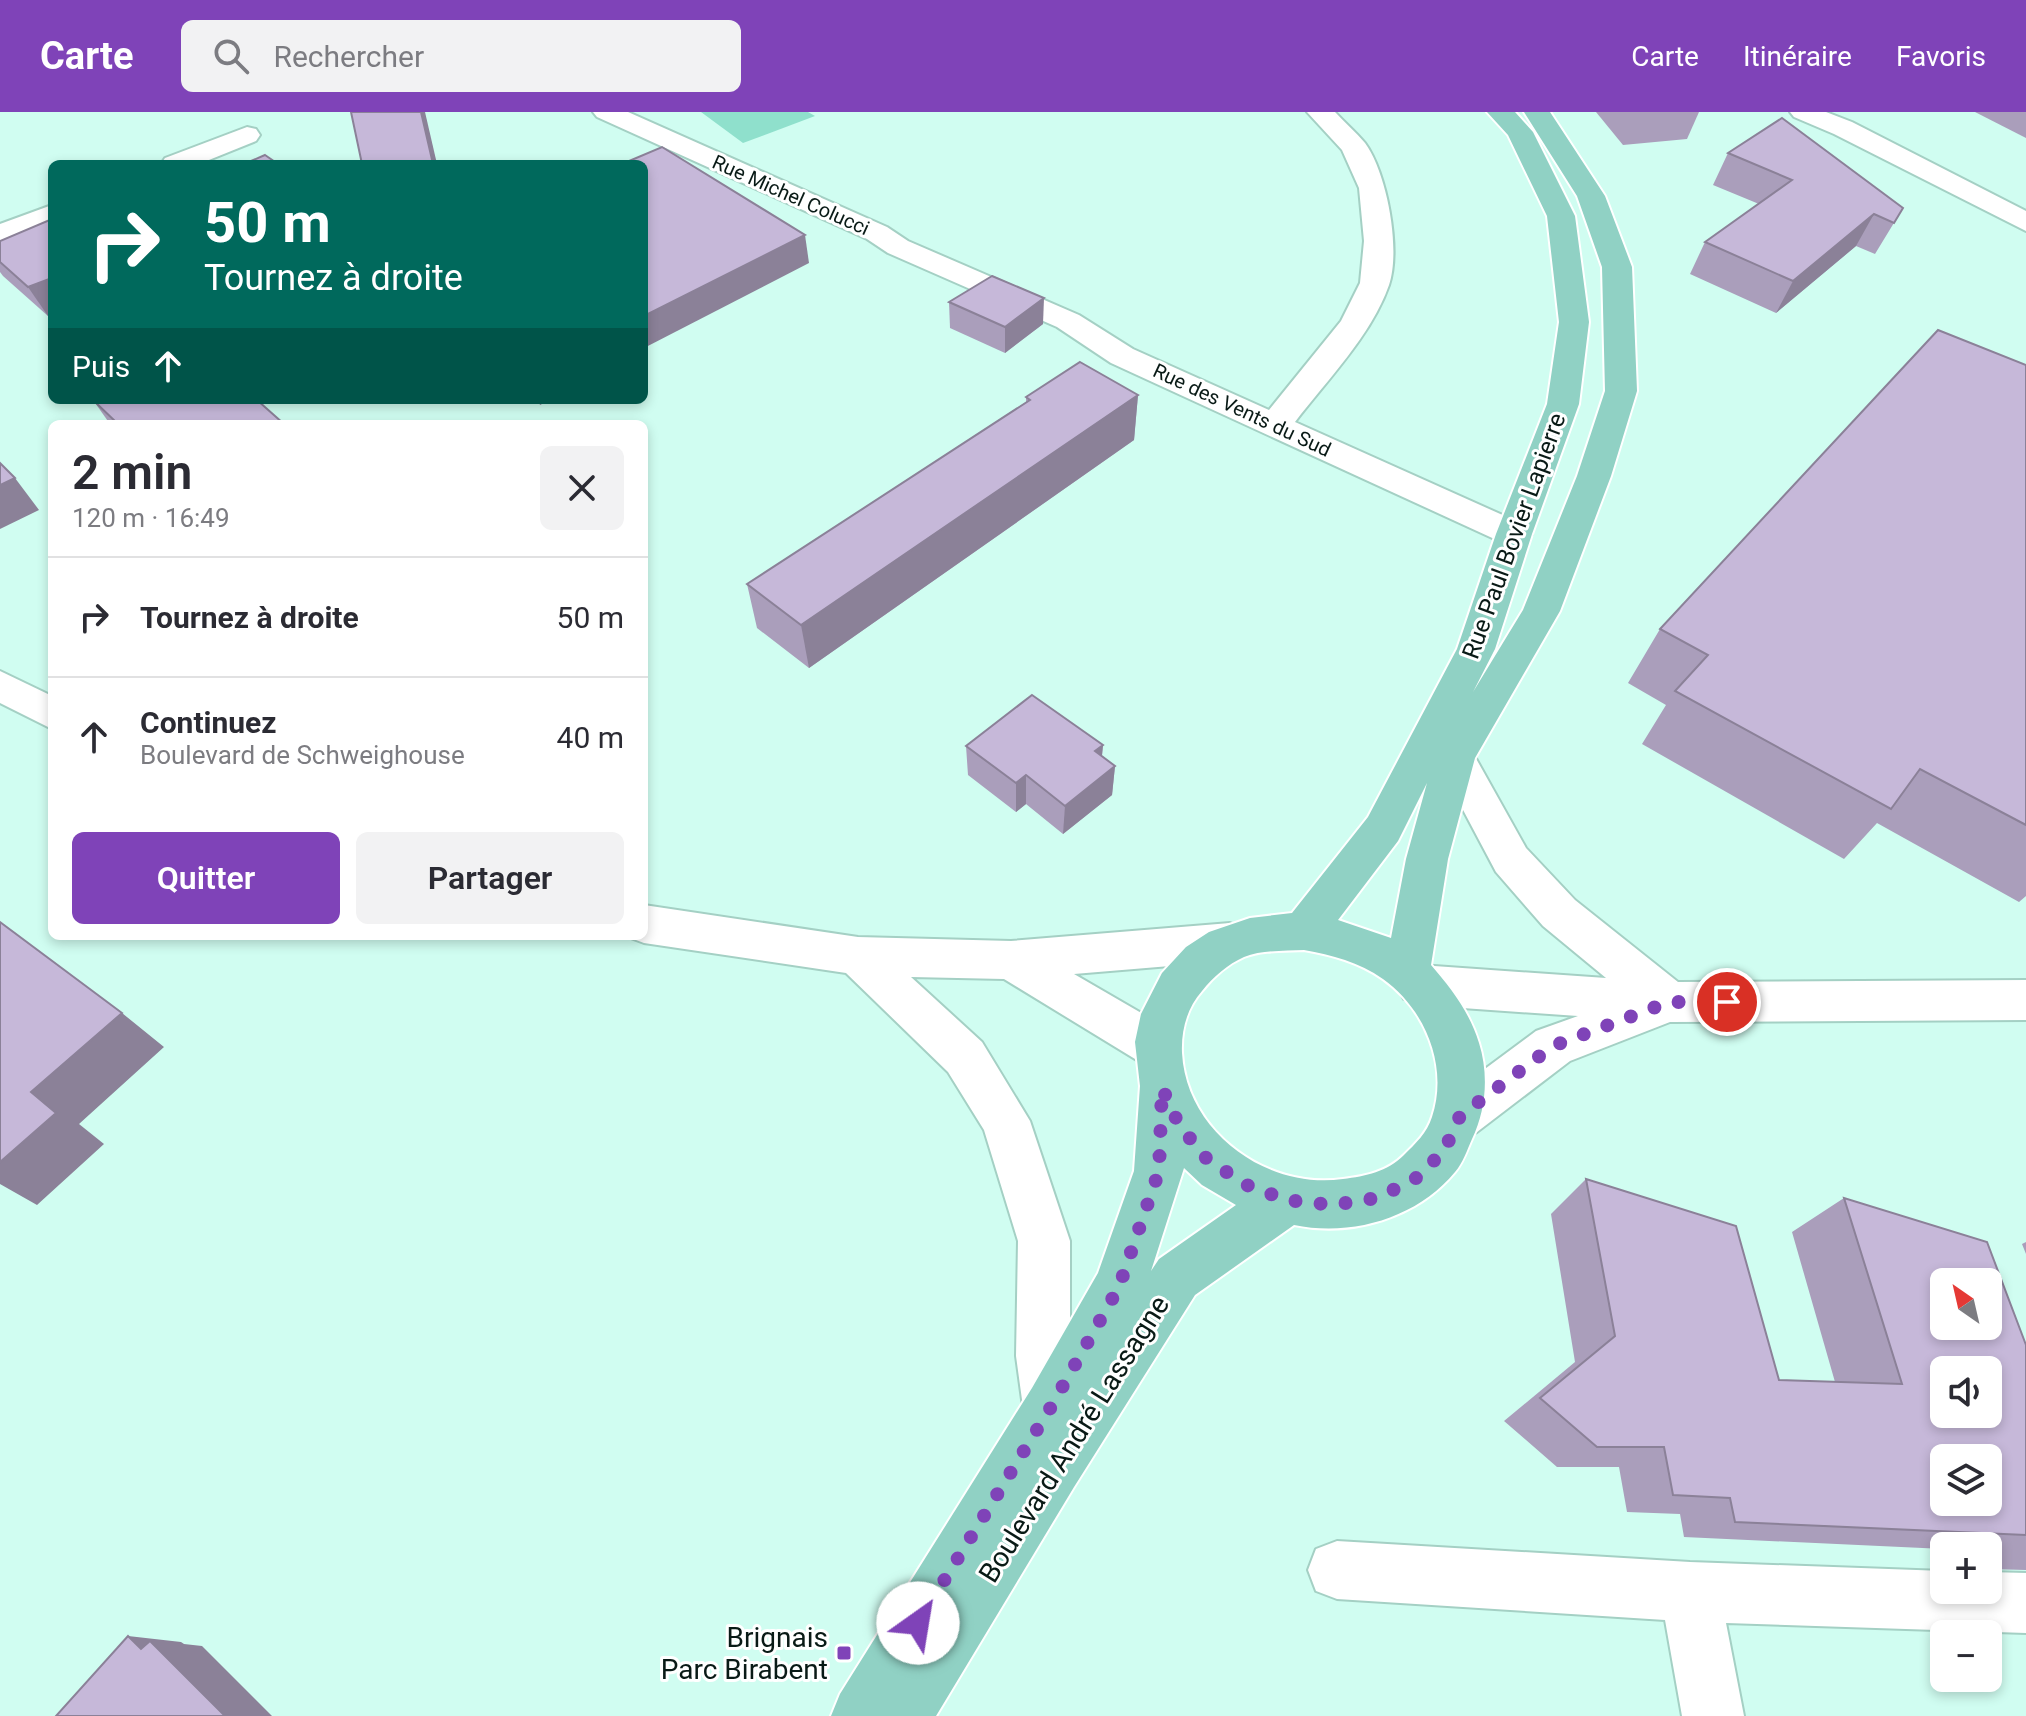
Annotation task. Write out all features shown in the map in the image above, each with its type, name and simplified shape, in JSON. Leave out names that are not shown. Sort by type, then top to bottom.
[{"type":"main road","name":"Rue Paul Bovier Lapierre","points":[[1304,931],[1383,829],[1476,649],[1514,534],[1563,404],[1574,322],[1561,216],[1520,132],[1500,112]]},
{"type":"main road","points":[[1414,978],[1427,859],[1455,757],[1541,611],[1594,476],[1621,391],[1617,267],[1591,196],[1537,112]]},
{"type":"main road","name":"Boulevard André Lassagne","points":[[862,1716],[1051,1407],[1119,1287],[1159,1171],[1159,1068],[1167,1003],[1193,967],[1230,942],[1266,932],[1304,931],[1352,942],[1375,951],[1414,978],[1443,1014],[1458,1047],[1464,1081],[1460,1116]]},
{"type":"main road","points":[[1159,1068],[1179,1125],[1206,1158],[1244,1184],[1287,1200],[1333,1205],[1377,1198],[1390,1192],[1415,1179],[1444,1151],[1460,1116]]},
{"type":"main road","name":"Boulevard André Lassagne","points":[[901,1716],[1054,1467],[1177,1277],[1287,1200]]},
{"type":"street","name":"Rue Michel Colucci","points":[[606,112],[877,233],[898,247],[974,280]]},
{"type":"street","points":[[1275,425],[1355,323],[1375,283],[1378,241],[1373,188],[1354,147],[1320,112]]},
{"type":"street","points":[[1803,112],[1843,128],[2026,222]]},
{"type":"street","points":[[185,160],[247,135]]},
{"type":"street","points":[[0,234],[48,215]]},
{"type":"street","name":"Rue des Vents du Sud","points":[[974,280],[1068,321],[1122,356],[1514,534]]},
{"type":"street","points":[[0,685],[48,712]]},
{"type":"street","points":[[1455,757],[1511,860],[1559,913],[1669,1002]]},
{"type":"street","points":[[648,925],[858,956],[1011,960],[1230,942]]},
{"type":"street","points":[[858,956],[965,1057],[1006,1121],[1044,1241],[1043,1356],[1051,1407]]},
{"type":"street","points":[[1011,960],[1159,1068]]},
{"type":"street","points":[[1414,978],[1669,1002],[2026,1000]]},
{"type":"street","points":[[1460,1116],[1553,1046],[1669,1002]]},
{"type":"street","points":[[1337,1570],[1690,1592],[2026,1603]]},
{"type":"street","points":[[1690,1592],[1713,1716]]},
{"type":"green space","points":[[701,112],[808,112],[815,116],[743,143]]},
{"type":"building","points":[[351,112],[421,112],[432,160],[361,160]]},
{"type":"building","points":[[1782,118],[1903,208],[1894,223],[1874,214],[1793,281],[1705,242],[1792,180],[1728,153]]},
{"type":"building","points":[[662,147],[805,235],[648,314],[648,160],[631,160]]},
{"type":"building","points":[[265,155],[272,160],[253,160]]},
{"type":"building","points":[[48,221],[48,280],[28,287],[0,262],[0,241]]},
{"type":"building","points":[[992,276],[1044,298],[1005,327],[949,302]]},
{"type":"building","points":[[1938,330],[2026,365],[2026,825],[1920,769],[1891,809],[1675,691],[1708,655],[1660,629]]},
{"type":"building","points":[[1080,362],[1138,395],[801,625],[747,584],[1030,400],[1026,397]]},
{"type":"building","points":[[97,404],[262,404],[280,420],[114,420]]},
{"type":"building","points":[[0,463],[15,478],[0,485]]},
{"type":"building","points":[[1032,695],[1103,745],[1095,751],[1115,766],[1065,806],[1026,775],[1016,783],[966,746]]},
{"type":"building","points":[[0,922],[122,1013],[31,1092],[56,1113],[0,1162]]},
{"type":"building","points":[[1586,1179],[1736,1226],[1779,1380],[1902,1384],[1844,1198],[1987,1242],[1997,1268],[1930,1268],[1930,1340],[2002,1340],[2002,1282],[2026,1345],[2026,1535],[1735,1522],[1730,1498],[1673,1495],[1664,1447],[1597,1447],[1540,1398],[1615,1336]]},
{"type":"building","points":[[128,1636],[141,1649],[150,1641],[225,1716],[56,1716]]},
{"type":"place","name":"Brignais Parc Birabent","points":[[844,1653]]},
{"type":"route","points":[[918,1623],[1051,1407],[1119,1287],[1159,1171],[1162,1088],[1179,1125],[1206,1158],[1244,1184],[1287,1200],[1333,1205],[1377,1198],[1415,1179],[1444,1151],[1460,1116],[1553,1046],[1669,1002],[1727,1002]]}]
